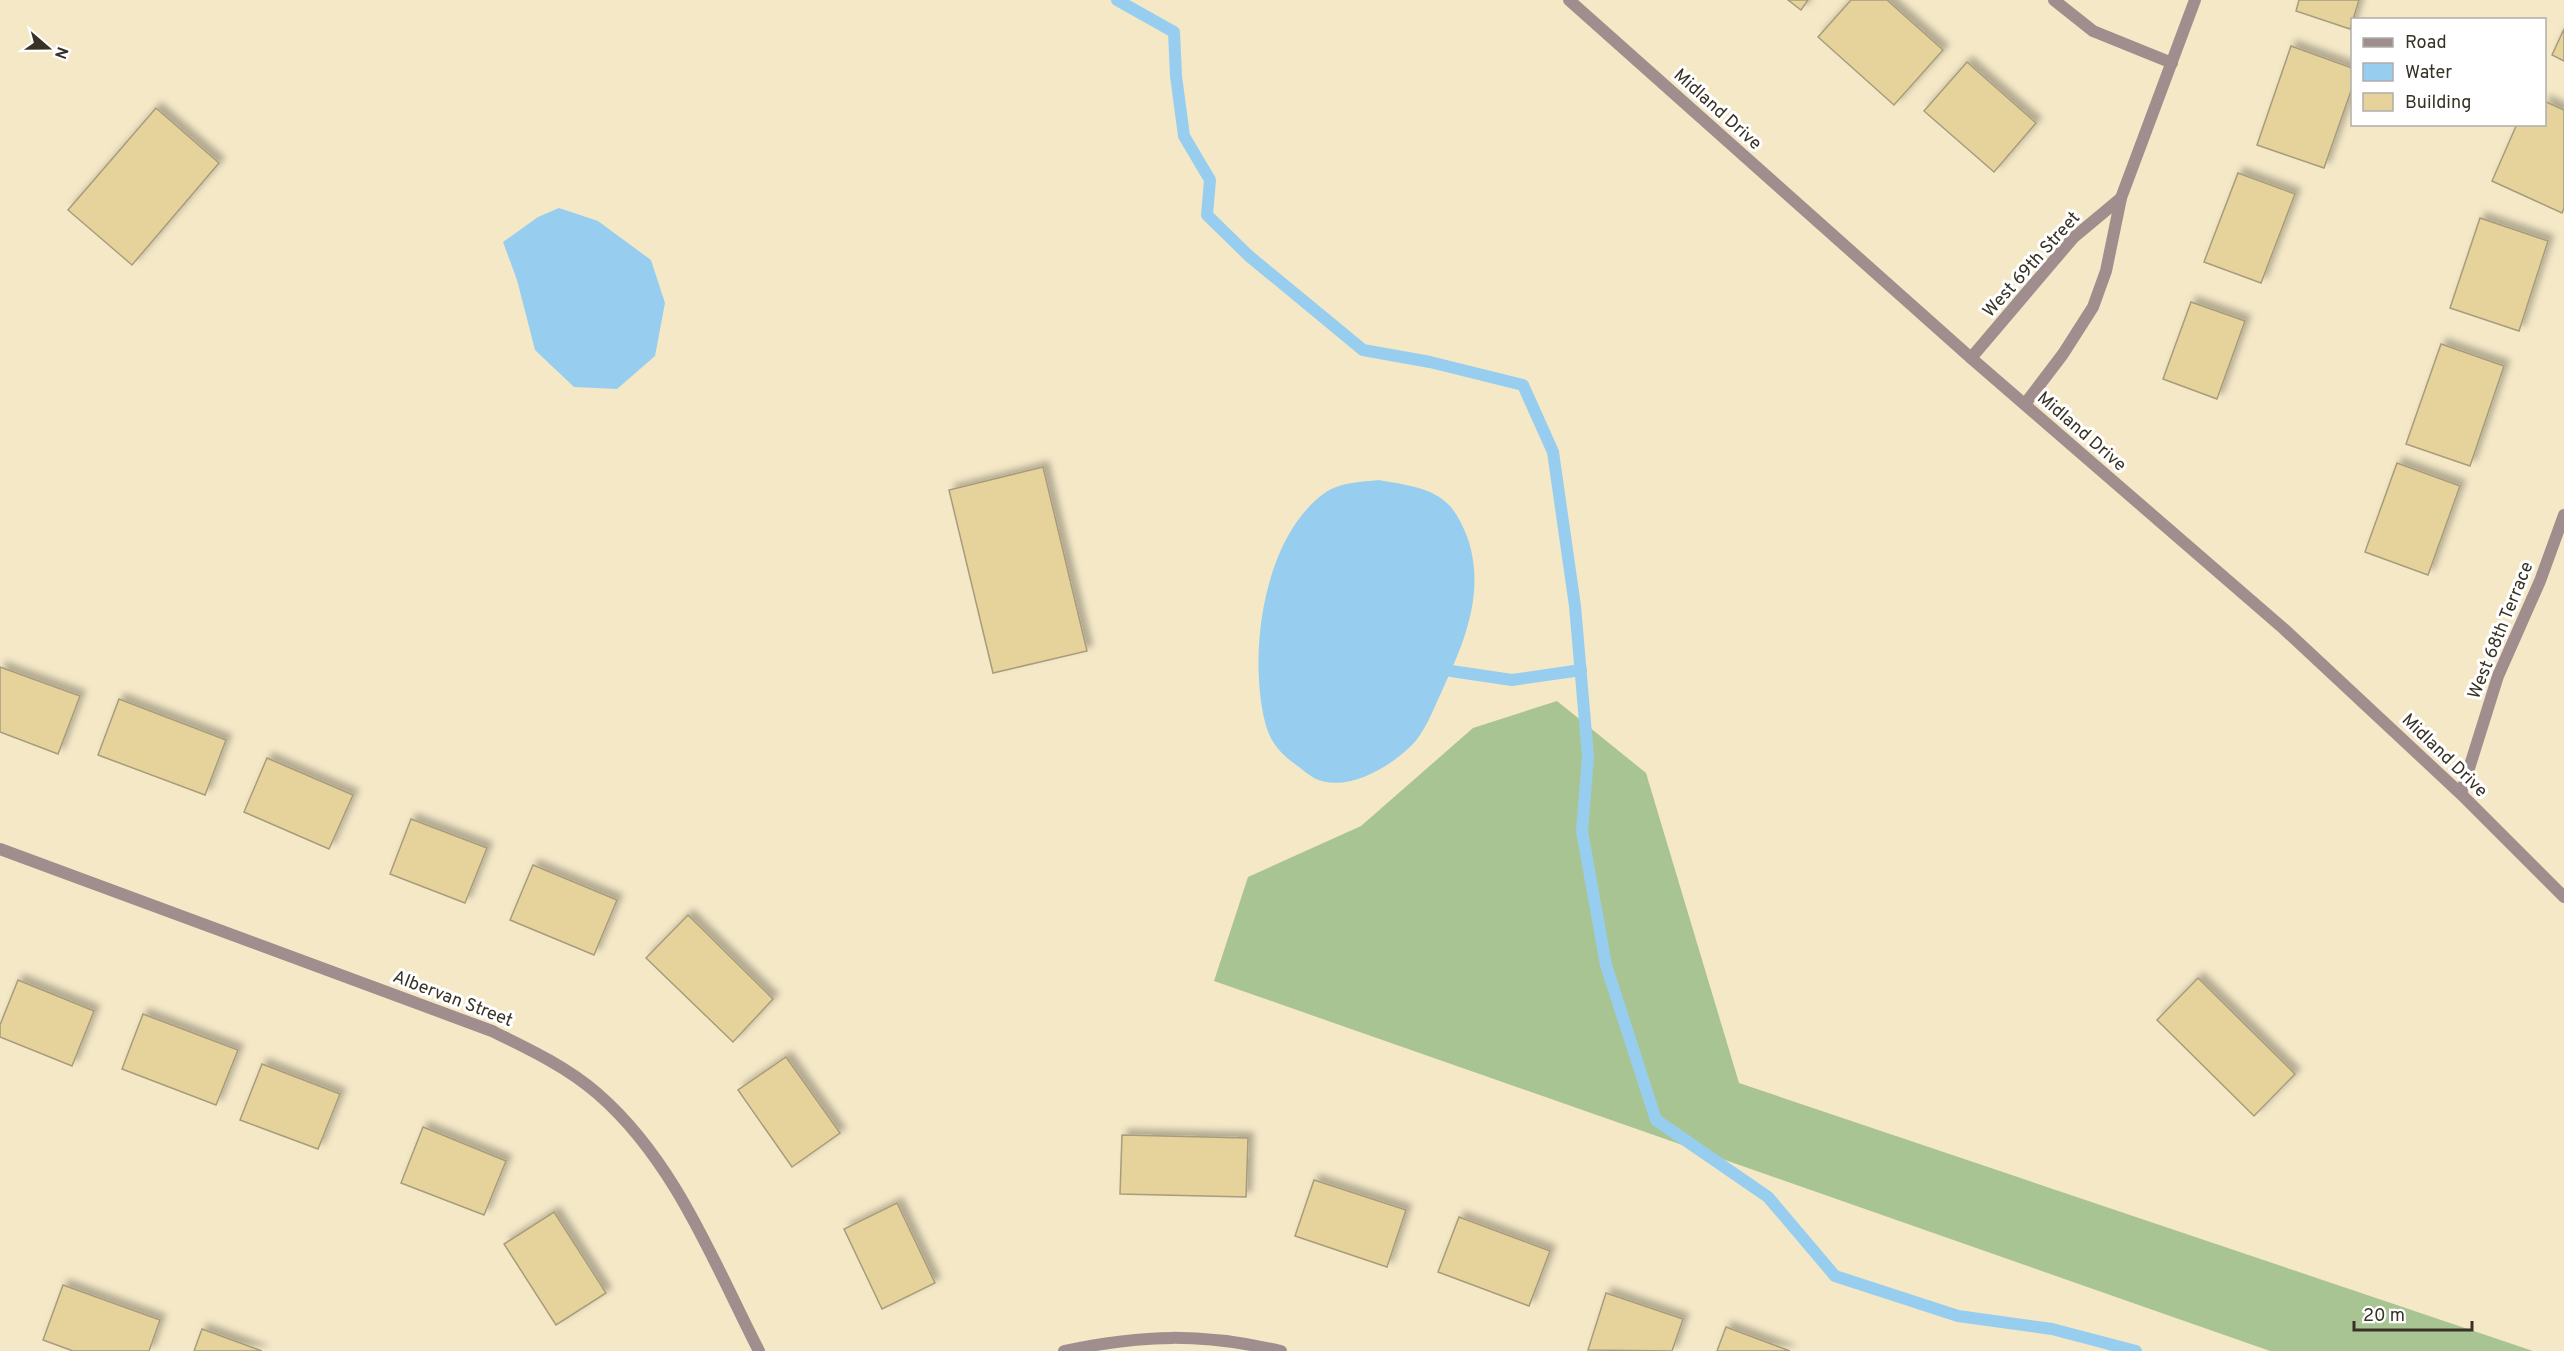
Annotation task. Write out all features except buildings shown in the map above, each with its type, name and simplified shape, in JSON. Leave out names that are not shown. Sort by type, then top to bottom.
[{"type":"street","name":"Midland Drive","points":[[1569,0],[1971,358],[2284,629],[2461,794],[2564,897]]},
{"type":"street","points":[[2054,0],[2093,32],[2172,63]]},
{"type":"street","name":"West 69th Street","points":[[2025,404],[2063,354],[2093,307],[2106,271],[2121,198],[2194,0]]},
{"type":"street","name":"West 69th Street","points":[[1971,358],[2073,238],[2121,198]]},
{"type":"street","name":"West 68th Terrace","points":[[2461,794],[2498,676],[2540,581],[2564,515]]},
{"type":"street","name":"Albervan Street","points":[[0,849],[492,1031],[543,1055],[596,1092],[648,1146],[674,1185],[759,1351]]},
{"type":"street","points":[[1064,1351],[1100,1343],[1151,1337],[1192,1337],[1235,1341],[1281,1351]]},
{"type":"green space","points":[[1557,701],[1646,773],[1739,1083],[2533,1351],[2270,1351],[1214,981],[1248,877],[1361,826],[1473,728]]},
{"type":"water","points":[[559,208],[598,221],[651,260],[665,303],[655,356],[617,389],[574,387],[535,350],[517,280],[503,242],[538,217]]},
{"type":"water","points":[[1379,480],[1426,490],[1443,499],[1450,506],[1469,542],[1473,562],[1473,601],[1457,657],[1417,740],[1392,762],[1367,776],[1340,783],[1326,782],[1314,778],[1287,758],[1273,742],[1267,729],[1260,694],[1258,663],[1260,631],[1275,566],[1288,537],[1305,512],[1326,492],[1338,486]]},
{"type":"waterway","points":[[1117,0],[1174,32],[1176,76],[1184,136],[1210,180],[1207,215],[1249,256],[1363,350],[1430,362],[1523,385],[1553,452],[1575,606],[1588,757],[1582,831],[1606,965],[1656,1120],[1768,1197],[1835,1276],[1958,1316],[2052,1329],[2136,1351]]},
{"type":"waterway","points":[[1451,671],[1512,680],[1581,670]]}]
